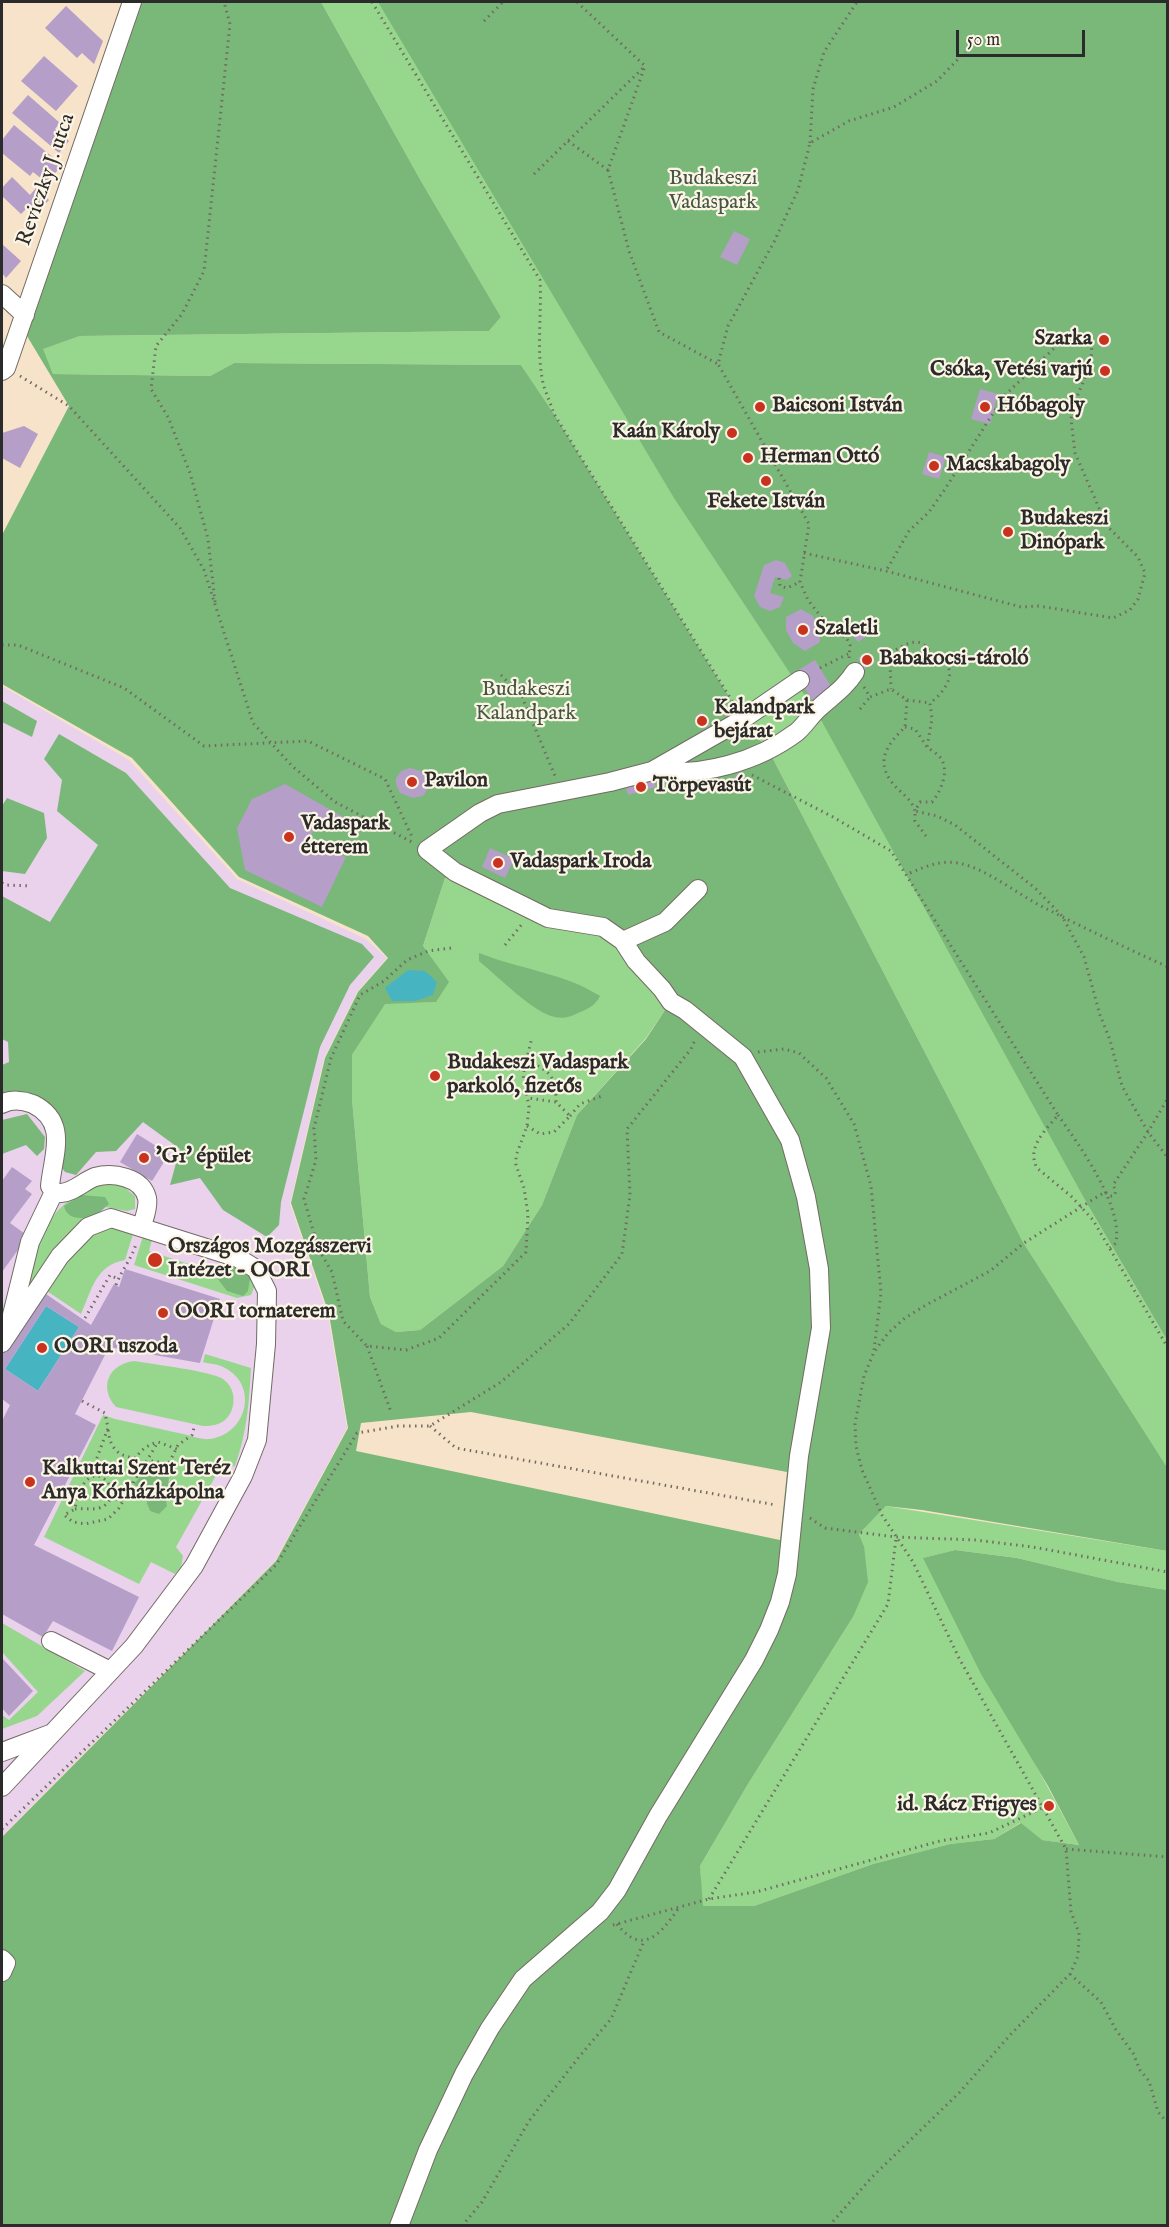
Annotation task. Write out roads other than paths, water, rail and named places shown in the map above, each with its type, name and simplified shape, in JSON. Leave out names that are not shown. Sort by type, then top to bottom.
[{"type":"street","name":"Reviczky J. utca","points":[[3,368],[25,315],[132,2]]},
{"type":"street","points":[[2,294],[25,315]]},
{"type":"street","points":[[652,771],[676,774],[736,763],[773,748],[799,730],[818,709],[846,686],[855,672]]},
{"type":"street","points":[[399,2226],[428,2150],[490,2028],[523,1979],[600,1912],[617,1890],[658,1815],[754,1660],[780,1602],[787,1574],[799,1456],[821,1328],[819,1269],[806,1197],[790,1140],[743,1057],[703,1023],[671,1002],[662,988],[636,961],[623,941],[603,927],[548,918],[454,872],[427,849],[480,813],[498,804],[652,771],[743,719],[800,680]]},
{"type":"street","points":[[623,941],[665,922],[698,889]]},
{"type":"street","points":[[2,1104],[8,1101],[26,1101],[49,1114],[55,1126],[57,1149],[52,1162],[50,1186],[54,1192],[60,1194],[69,1191],[93,1178],[107,1174],[128,1178],[143,1190],[147,1200],[142,1226]]},
{"type":"street","points":[[4,1339],[30,1242],[54,1192]]},
{"type":"street","points":[[2,1787],[134,1646],[194,1566],[243,1476],[257,1440],[266,1344],[267,1291],[256,1269],[238,1258],[111,1218],[88,1227],[60,1256],[4,1339]]},
{"type":"street","points":[[51,1641],[110,1671]]},
{"type":"street","points":[[2,1752],[51,1734]]},
{"type":"street","points":[[2,1959],[6,1963],[2,1971]]},
{"type":"water","points":[[408,970],[425,971],[437,982],[433,995],[415,1001],[392,1001],[385,988]]},
{"type":"water","name":"OORI uszoda","points":[[46,1306],[79,1327],[38,1391],[5,1369]]},
{"type":"place","name":"Szarka","points":[[1104,340]]},
{"type":"place","name":"Csóka, Vetési varjú","points":[[1105,371]]},
{"type":"place","name":"Baicsoni István","points":[[760,407]]},
{"type":"place","name":"Hóbagoly","points":[[985,407]]},
{"type":"place","name":"Kaán Károly","points":[[732,433]]},
{"type":"place","name":"Herman Ottó","points":[[748,458]]},
{"type":"place","name":"Macskabagoly","points":[[934,466]]},
{"type":"place","name":"Fekete István","points":[[766,481]]},
{"type":"place","name":"Budakeszi Dinópark","points":[[1008,532]]},
{"type":"place","name":"Szaletli","points":[[803,630]]},
{"type":"place","name":"Babakocsi-tároló","points":[[867,660]]},
{"type":"place","name":"Kalandpark bejárat","points":[[702,721]]},
{"type":"place","name":"Pavilon","points":[[412,782]]},
{"type":"place","name":"Törpevasút","points":[[641,787]]},
{"type":"place","name":"Vadaspark étterem","points":[[289,837]]},
{"type":"place","name":"Vadaspark Iroda","points":[[498,863]]},
{"type":"place","name":"Budakeszi Vadaspark parkoló, fizetős","points":[[435,1076]]},
{"type":"place","name":"'G1' épület","points":[[144,1158]]},
{"type":"place","name":"Országos Mozgásszervi Intézet - OORI","points":[[155,1260]]},
{"type":"place","name":"OORI tornaterem","points":[[163,1313]]},
{"type":"place","name":"OORI uszoda","points":[[42,1348]]},
{"type":"place","name":"Kalkuttai Szent Teréz Anya Kórházkápolna","points":[[30,1482]]},
{"type":"place","name":"id. Rácz Frigyes","points":[[1049,1806]]},
{"type":"park label","name":"Budakeszi Vadaspark","points":[[713,192]]},
{"type":"park label","name":"Budakeszi Kalandpark","points":[[526,703]]}]
